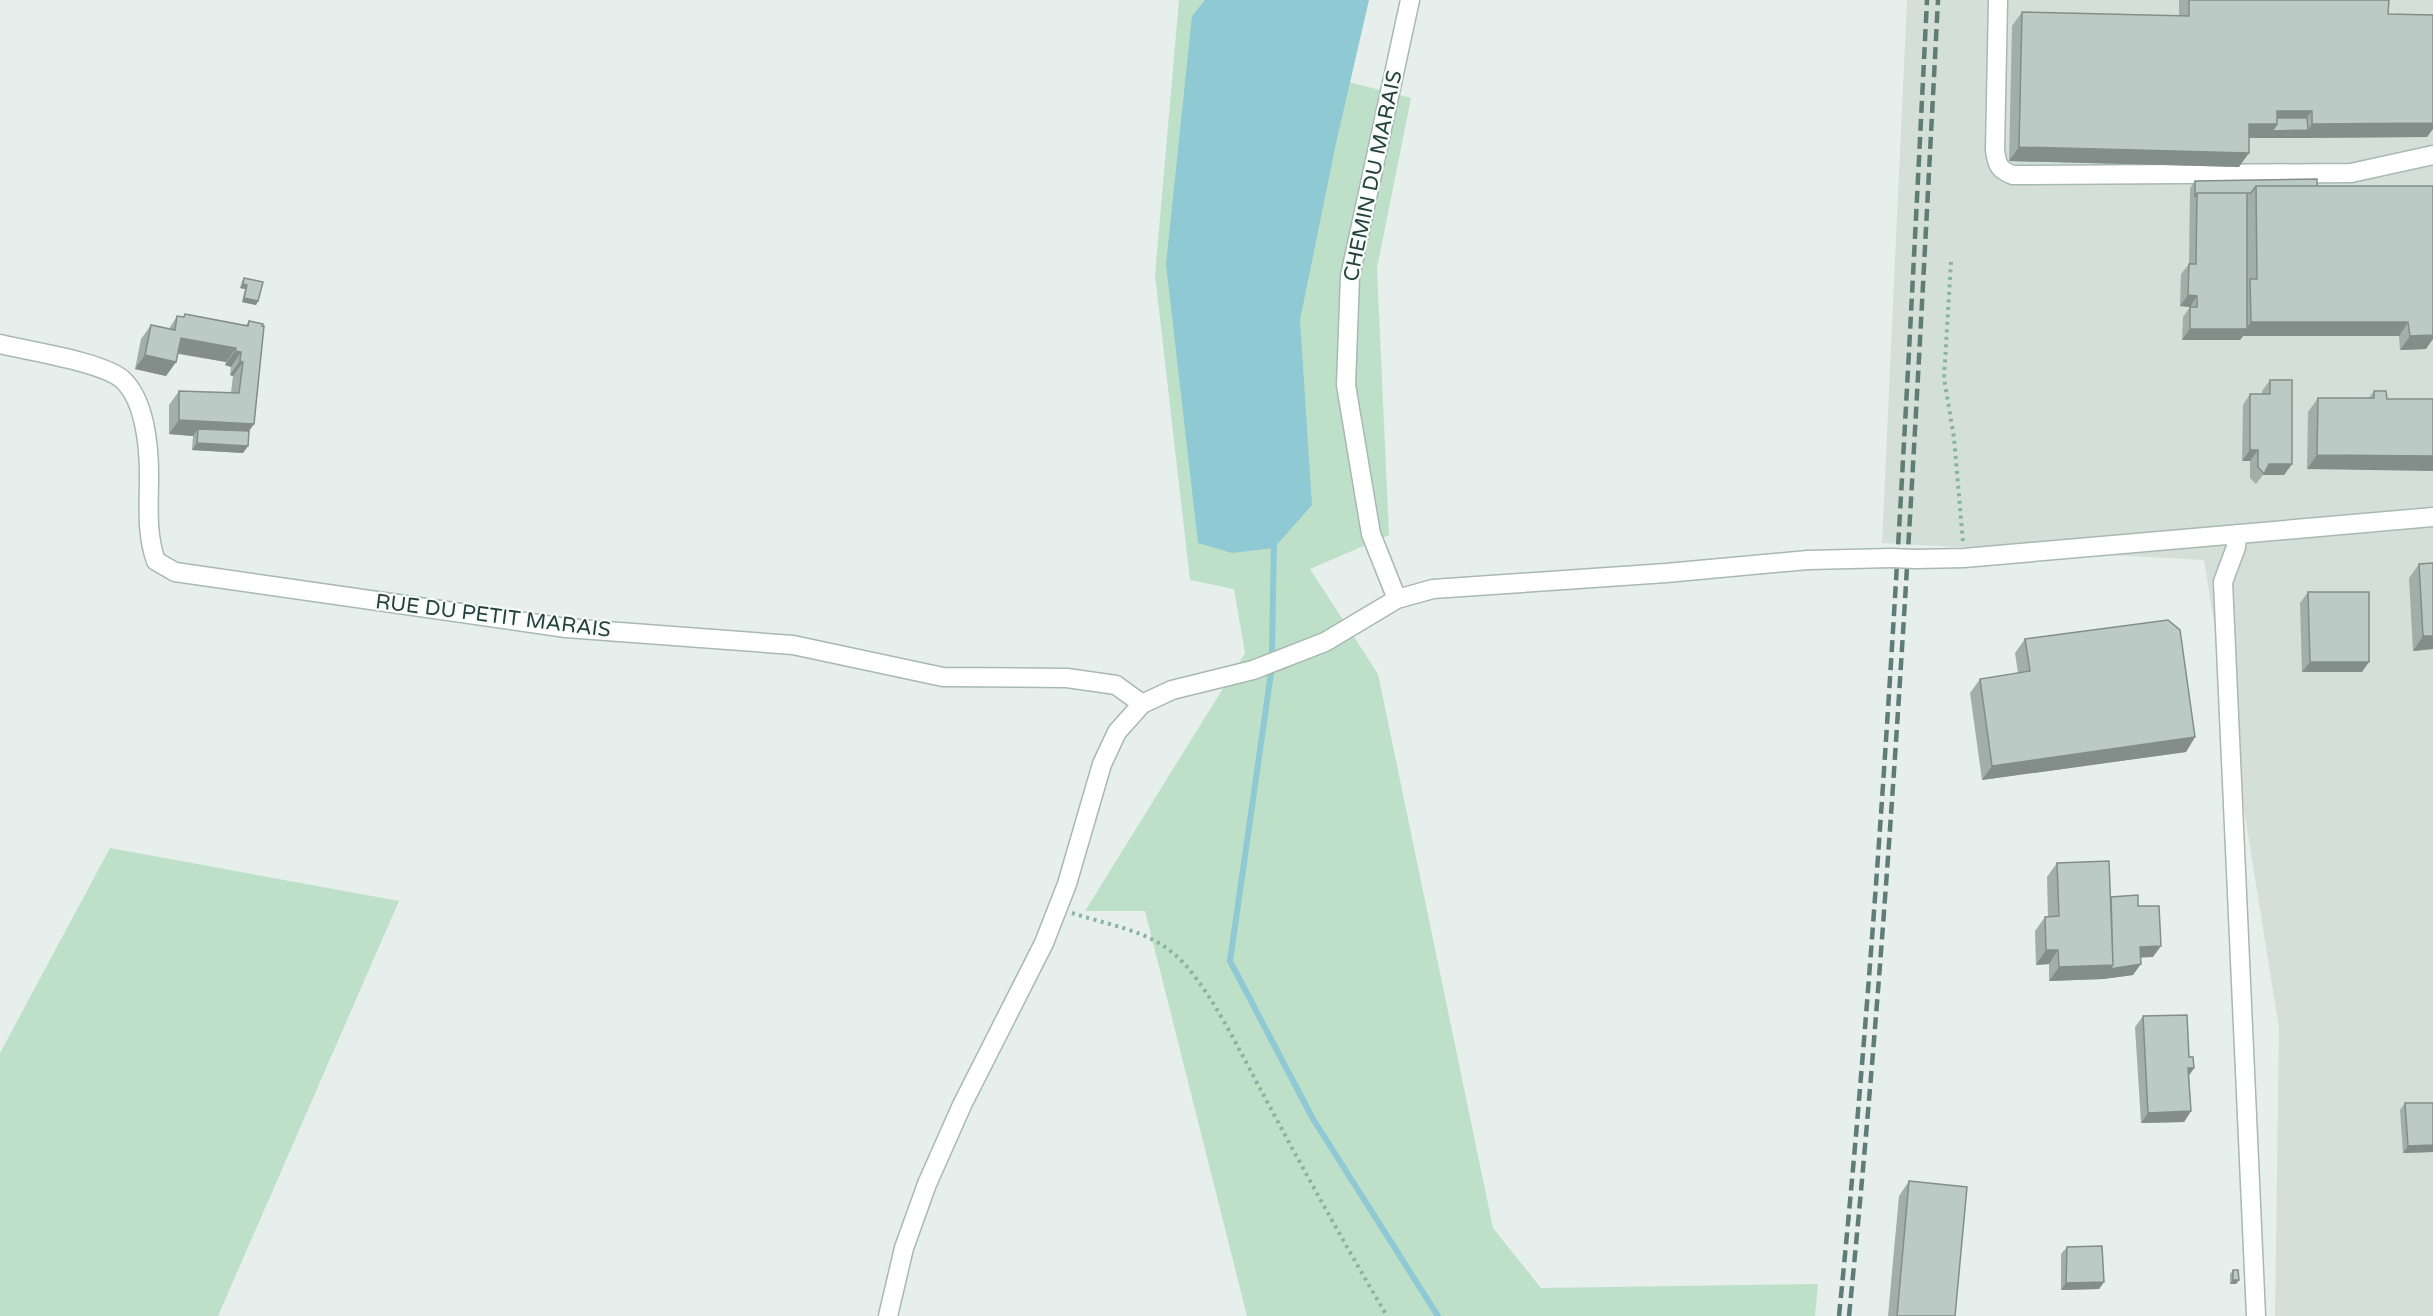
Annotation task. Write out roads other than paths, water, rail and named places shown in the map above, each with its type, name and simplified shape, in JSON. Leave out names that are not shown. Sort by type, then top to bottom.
[{"type":"street","name":"CHEMIN DU MARAIS","points":[[1397,599],[1371,534],[1346,386],[1350,276],[1410,0]]},
{"type":"street","points":[[1998,0],[1995,150],[1997,163],[2002,171],[2013,175],[2351,173],[2433,155]]},
{"type":"street","name":"RUE DU PETIT MARAIS","points":[[0,344],[98,368],[122,379],[135,395],[149,446],[149,542],[156,561],[175,572],[566,628],[793,645],[943,677],[1067,678],[1116,686],[1142,704]]},
{"type":"street","points":[[888,1316],[904,1248],[927,1184],[962,1105],[1044,943],[1067,884],[1102,764],[1117,732],[1142,704],[1172,690],[1253,670],[1324,642],[1397,599],[1433,589],[1666,573],[1808,560],[1964,558],[2433,517]]},
{"type":"street","points":[[2238,534],[2236,547],[2223,582],[2256,1316]]},
{"type":"water","points":[[1205,0],[1369,0],[1336,143],[1300,320],[1312,505],[1274,548],[1232,553],[1198,543],[1166,264],[1192,16]]},
{"type":"waterway","points":[[1272,650],[1274,539]]},
{"type":"waterway","points":[[1271,673],[1230,961],[1313,1119],[1438,1316]]},
{"type":"railway","points":[[1839,1316],[1855,1152],[1880,823],[1901,494],[1927,0]]},
{"type":"railway","points":[[1849,1316],[1865,1152],[1890,823],[1911,494],[1938,0]]}]
